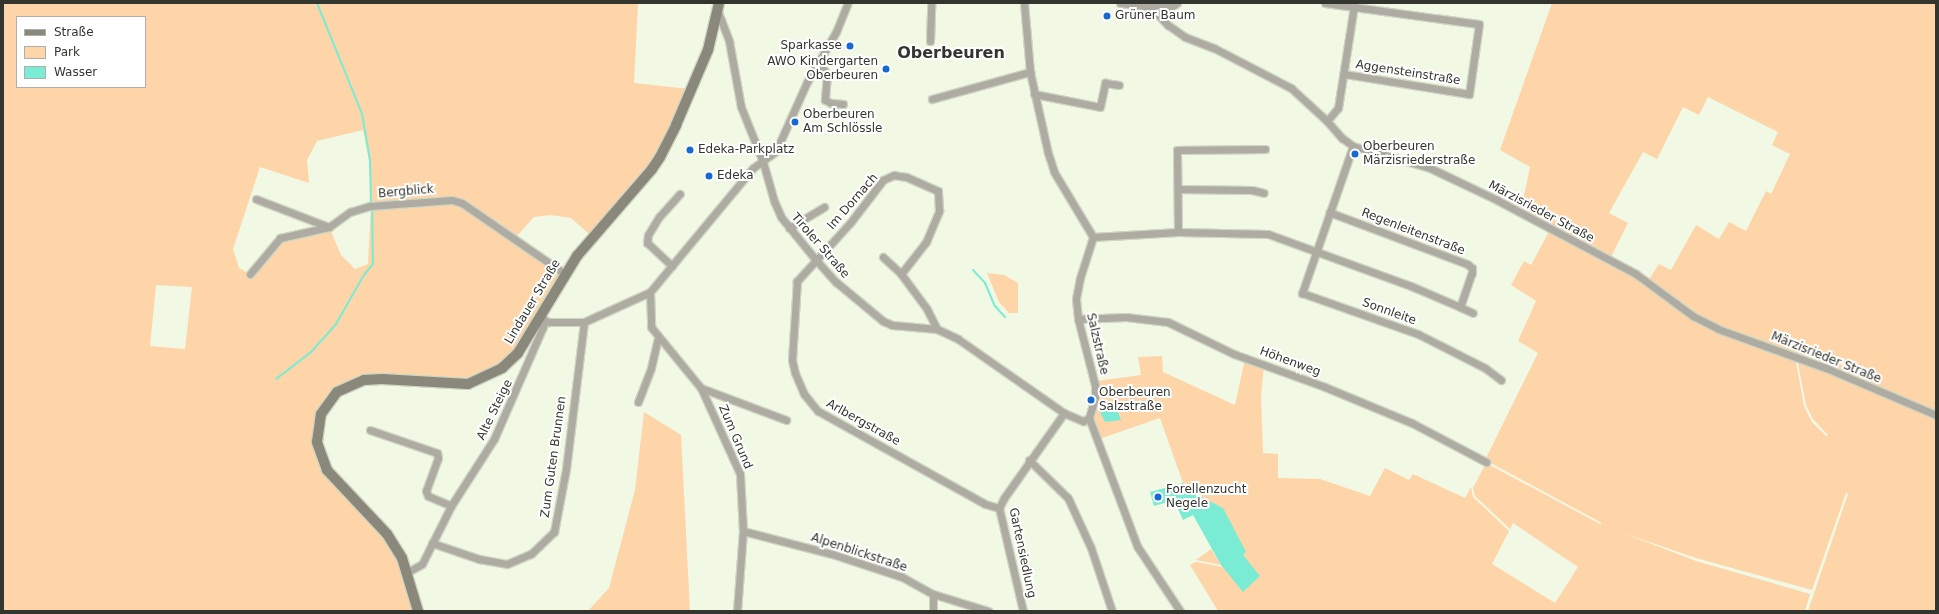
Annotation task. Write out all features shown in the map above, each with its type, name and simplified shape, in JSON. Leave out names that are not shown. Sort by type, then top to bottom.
[{"type":"main road","name":"Lindauer Straße","points":[[416,609],[408,572],[387,534],[327,470],[317,442],[322,414],[337,392],[364,380],[382,379],[461,384],[487,377],[502,368],[518,353],[541,317],[565,274],[591,237],[652,169],[660,157],[691,91],[712,36],[719,8]]},
{"type":"street","points":[[541,317],[548,322],[584,322],[650,292],[753,168],[776,151],[807,82],[819,62],[848,3]]},
{"type":"street","points":[[930,41],[931,3]]},
{"type":"street","points":[[1024,3],[1030,72],[1034,94],[1054,172],[1092,237],[1178,232],[1268,234],[1315,253],[1411,286],[1473,313]]},
{"type":"street","points":[[1120,3],[1151,7],[1171,7],[1177,3]]},
{"type":"street","points":[[1325,3],[1354,6],[1338,108],[1327,121]]},
{"type":"street","name":"Aggensteinstraße","points":[[1344,74],[1469,94],[1479,24],[1354,6]]},
{"type":"street","name":"Märzisrieder Straße","points":[[1151,7],[1168,25],[1185,37],[1221,51],[1290,88],[1327,121],[1342,138],[1353,146],[1430,168],[1496,200],[1636,274],[1693,316],[1718,329],[1808,361],[1936,415]]},
{"type":"street","name":"Tiroler Straße","points":[[719,8],[729,41],[741,107],[763,162],[774,201],[781,217],[816,260],[841,287],[883,320],[892,325],[937,329],[958,339],[1064,413],[1075,419],[1083,420],[1089,418]]},
{"type":"street","points":[[819,62],[827,75],[825,100],[831,103],[843,104]]},
{"type":"street","points":[[932,99],[1030,72]]},
{"type":"street","points":[[1034,94],[1100,107],[1105,83],[1119,85]]},
{"type":"street","name":"Sonnleite","points":[[1353,146],[1302,293],[1418,334],[1485,368],[1501,380]]},
{"type":"street","points":[[1178,232],[1177,150],[1265,149]]},
{"type":"street","name":"Im Dornach","points":[[816,260],[850,223],[883,180],[894,175],[906,177],[938,191],[939,211],[926,242],[901,274]]},
{"type":"street","points":[[1178,189],[1252,190],[1264,193]]},
{"type":"street","points":[[672,266],[647,243],[648,234],[651,227],[680,194]]},
{"type":"street","points":[[256,199],[329,227]]},
{"type":"street","name":"Bergblick","points":[[250,274],[280,238],[329,227],[350,212],[372,206],[441,200],[462,203],[565,274]]},
{"type":"street","points":[[789,228],[824,207]]},
{"type":"street","name":"Regenleitenstraße","points":[[1329,212],[1468,264],[1472,268],[1472,273],[1460,307]]},
{"type":"street","name":"Salzstraße","points":[[1089,418],[1095,398],[1095,385],[1078,318],[1076,299],[1080,278],[1092,237]]},
{"type":"street","points":[[883,257],[901,274],[927,309],[937,329]]},
{"type":"street","name":"Arlbergstraße","points":[[816,260],[797,281],[794,294],[792,360],[804,394],[818,411],[985,504],[1000,508]]},
{"type":"street","name":"Zum Grund","points":[[650,292],[651,327],[701,388],[740,474],[743,531],[737,611]]},
{"type":"street","name":"Alte Steige","points":[[408,572],[422,564],[451,506],[489,449],[507,415],[543,327],[541,317]]},
{"type":"street","name":"Höhenweg","points":[[1078,318],[1126,317],[1168,322],[1234,354],[1325,386],[1412,423],[1486,462]]},
{"type":"street","name":"Zum Guten Brunnen","points":[[432,544],[479,559],[507,564],[531,554],[554,532],[564,476],[584,322]]},
{"type":"street","points":[[638,402],[651,368],[658,337]]},
{"type":"street","points":[[701,388],[786,420]]},
{"type":"street","name":"Gartensiedlung","points":[[1023,611],[1000,508],[1029,460],[1064,413]]},
{"type":"street","points":[[1089,418],[1137,546],[1180,611]]},
{"type":"street","points":[[370,430],[437,454],[438,458],[426,491],[428,496],[451,506]]},
{"type":"street","points":[[1029,460],[1068,498],[1091,548],[1112,611]]},
{"type":"street","name":"Alpenblickstraße","points":[[743,531],[832,554],[902,577],[933,594],[988,611]]},
{"type":"street","points":[[933,594],[933,611]]},
{"type":"green space","points":[[3,3],[638,3],[634,83],[689,89],[649,168],[589,234],[571,218],[550,215],[534,217],[515,238],[463,202],[453,199],[371,205],[369,161],[363,130],[317,141],[307,160],[309,183],[260,167],[233,249],[239,268],[250,274],[281,239],[329,227],[341,255],[355,269],[368,264],[371,207],[452,201],[462,204],[562,273],[516,351],[500,366],[486,374],[468,381],[363,377],[336,389],[325,401],[319,413],[314,442],[324,473],[384,536],[399,560],[412,611],[3,611]],"holes":[[[156,285],[192,287],[185,349],[150,346]]]},
{"type":"green space","points":[[1552,3],[1936,3],[1936,413],[1719,328],[1694,315],[1648,281],[1659,264],[1671,270],[1696,225],[1719,239],[1729,222],[1746,231],[1766,191],[1771,194],[1790,154],[1772,145],[1778,132],[1708,97],[1699,115],[1683,107],[1657,159],[1643,152],[1609,213],[1628,223],[1610,259],[1521,210],[1530,167],[1500,150]]},
{"type":"green space","points":[[1550,230],[1635,276],[1693,318],[1795,357],[1804,406],[1812,422],[1826,436],[1828,435],[1813,419],[1806,405],[1797,358],[1936,416],[1936,611],[1808,611],[1848,494],[1846,493],[1812,590],[1696,558],[1623,533],[1696,561],[1810,594],[1805,611],[1218,611],[1190,565],[1196,562],[1223,567],[1243,591],[1243,555],[1203,498],[1194,493],[1183,483],[1160,418],[1099,439],[1091,418],[1097,381],[1141,375],[1138,357],[1162,356],[1163,372],[1235,405],[1245,359],[1264,366],[1261,396],[1263,453],[1278,454],[1278,478],[1320,479],[1370,496],[1385,468],[1409,480],[1413,474],[1465,498],[1471,487],[1473,497],[1509,531],[1492,564],[1555,603],[1578,567],[1513,523],[1510,529],[1475,496],[1473,488],[1486,463],[1600,524],[1602,523],[1485,460],[1538,353],[1518,341],[1536,301],[1511,285],[1524,261],[1531,265]]},
{"type":"green space","points":[[987,273],[1004,275],[1018,283],[1018,313],[1009,313],[999,302]]},
{"type":"green space","points":[[644,412],[681,435],[690,611],[588,611],[609,588],[635,490]]},
{"type":"green space","points":[[1211,549],[1221,565],[1196,560]]},
{"type":"water","points":[[1099,410],[1117,410],[1121,420],[1105,422]]},
{"type":"water","points":[[1183,483],[1194,493],[1223,508],[1246,552],[1243,555],[1260,576],[1243,592],[1221,565],[1193,515],[1183,520],[1174,500],[1154,506],[1150,492]]},
{"type":"waterway","points":[[317,3],[362,114],[370,160],[371,204]]},
{"type":"waterway","points":[[276,379],[311,352],[336,324],[364,275],[373,264],[372,208]]},
{"type":"waterway","points":[[973,270],[985,283],[995,306],[1005,317]]},
{"type":"place","name":"Grüner Baum","points":[[1107,16]]},
{"type":"place","name":"Sparkasse","points":[[850,46]]},
{"type":"place","name":"AWO Kindergarten Oberbeuren","points":[[886,69]]},
{"type":"place","name":"Oberbeuren Am Schlössle","points":[[795,122]]},
{"type":"place","name":"Edeka-Parkplatz","points":[[690,150]]},
{"type":"place","name":"Oberbeuren Märzisriederstraße","points":[[1355,154]]},
{"type":"place","name":"Edeka","points":[[709,176]]},
{"type":"place","name":"Oberbeuren Salzstraße","points":[[1091,400]]},
{"type":"place","name":"Forellenzucht Negele","points":[[1158,497]]},
{"type":"district","name":"Oberbeuren","points":[[951,53]]}]
